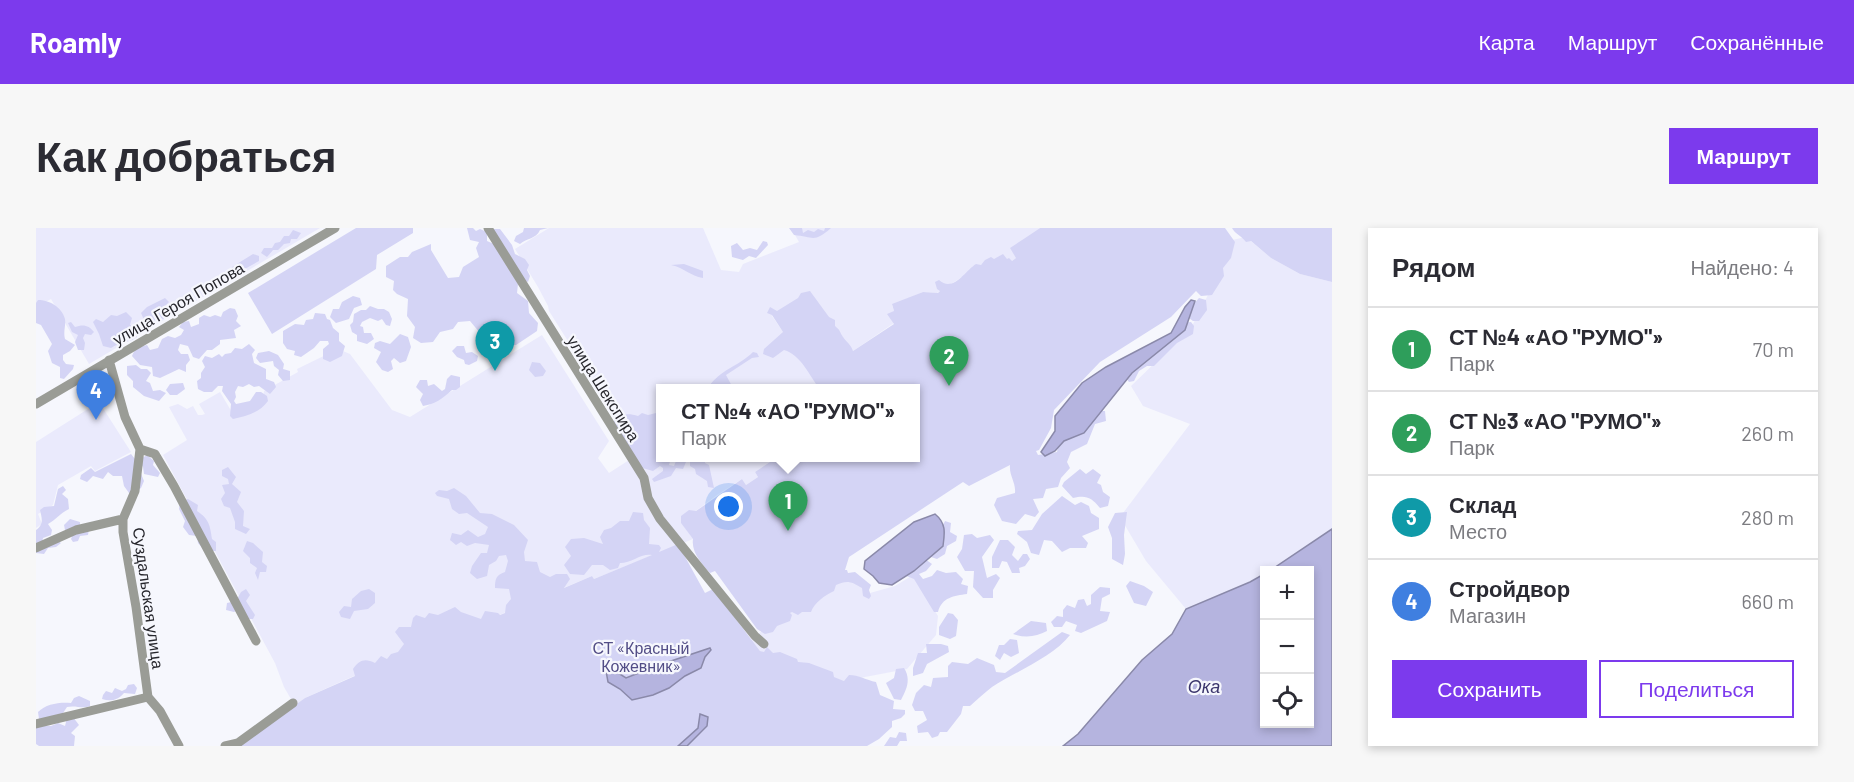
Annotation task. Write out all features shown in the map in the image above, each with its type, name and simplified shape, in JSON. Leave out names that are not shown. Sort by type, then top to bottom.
[{"type":"street","name":"улица Героя Попова","points":[[36,404],[335,228]]},
{"type":"street","name":"улица Шекспира","points":[[488,228],[644,478],[648,498],[660,519],[755,636],[764,644]]},
{"type":"street","points":[[110,360],[125,417],[140,449],[154,454],[174,486],[256,641]]},
{"type":"street","name":"Суздальская улица","points":[[140,449],[135,491],[123,519],[123,532],[148,698]]},
{"type":"street","points":[[36,548],[76,530],[123,519]]},
{"type":"street","points":[[36,724],[148,698],[160,711],[179,746]]},
{"type":"street","points":[[225,746],[238,743],[293,703]]},
{"type":"shaded area","points":[[36,228],[320,228],[89,364],[51,299],[36,307]]},
{"type":"shaded area","points":[[549,228],[703,228],[721,270],[739,272],[743,264],[799,242],[791,228],[1040,228],[1022,240],[1016,258],[1012,261],[993,260],[984,263],[937,293],[923,292],[892,305],[894,323],[853,351],[808,292],[772,316],[819,384],[656,384],[656,462],[770,462],[755,472],[758,477],[746,485],[742,479],[681,522],[693,539],[594,579],[592,576],[347,679],[305,698],[295,706],[284,687],[275,663],[163,455],[187,440],[169,407],[178,404],[187,409],[193,406],[198,415],[202,415],[205,414],[199,404],[220,392],[233,414],[263,398],[264,391],[298,372],[297,369],[338,349],[350,354],[392,410],[410,417],[542,335],[609,441],[598,458],[609,473],[640,453],[549,311],[538,287],[515,249]]},
{"type":"shaded area","points":[[1246,237],[1271,258],[1300,274],[1332,282],[1332,529],[1278,566],[1260,566],[1260,576],[1250,582],[1186,609],[1146,561],[1120,517],[1190,424],[1143,406],[1131,386],[1191,328],[1225,262],[1232,240]]},
{"type":"shaded area","points":[[99,402],[131,452],[95,471],[91,466],[58,485],[53,505],[38,514],[42,524],[36,528],[36,442]]},
{"type":"shaded area","points":[[852,575],[870,593],[895,586],[913,575],[938,616],[936,635],[907,669],[844,681],[760,651],[751,640],[843,578]]},
{"type":"green space","points":[[356,228],[413,228],[413,233],[377,255],[376,269],[272,334],[248,293]]},
{"type":"green space","points":[[467,228],[487,232],[487,241],[494,244],[518,284],[517,293],[528,301],[529,313],[538,323],[537,331],[516,345],[511,345],[507,340],[496,342],[492,334],[480,333],[470,321],[458,322],[453,329],[440,332],[433,342],[421,343],[413,338],[415,327],[407,316],[408,299],[393,290],[394,281],[386,277],[386,266],[400,257],[408,257],[412,252],[431,244],[431,250],[448,278],[459,277],[463,267],[479,257],[476,248],[479,242],[470,240]]},
{"type":"green space","points":[[524,228],[548,228],[540,230],[536,235],[520,244],[514,241]]},
{"type":"green space","points":[[789,228],[802,228],[803,233],[808,230],[814,232],[818,229],[824,231],[825,228],[831,228],[821,236],[814,238],[794,235]]},
{"type":"green space","points":[[1040,228],[1225,228],[1235,242],[1231,258],[1223,268],[1224,276],[1212,295],[1201,296],[1196,291],[1171,317],[1100,362],[1054,410],[1051,428],[1039,450],[1036,451],[1038,455],[1057,452],[1059,442],[1097,411],[1105,411],[1106,421],[1095,424],[1087,444],[1071,452],[1067,462],[1070,468],[1061,478],[1058,487],[1046,489],[1043,498],[1033,499],[1039,512],[1035,517],[1025,514],[1016,524],[1002,521],[994,505],[997,498],[1015,493],[1010,465],[969,486],[963,482],[849,557],[845,570],[848,573],[855,572],[871,585],[869,599],[863,596],[862,588],[843,582],[836,585],[834,591],[820,600],[811,612],[802,612],[798,615],[790,613],[792,615],[790,621],[777,626],[773,632],[765,634],[757,629],[715,571],[710,573],[701,562],[695,553],[693,539],[681,523],[681,516],[689,510],[696,511],[742,479],[746,485],[758,477],[755,472],[770,462],[920,462],[920,384],[816,384],[800,361],[790,353],[784,350],[773,358],[763,354],[764,349],[783,332],[772,315],[767,313],[770,307],[777,311],[798,298],[801,293],[810,291],[829,317],[835,320],[835,326],[853,351],[894,324],[887,314],[894,311],[892,304],[923,292],[938,293],[940,291],[935,282],[939,280],[949,284],[954,282],[976,264],[981,265],[991,257],[994,259],[1003,254],[1012,261],[1016,258],[1010,248]]},
{"type":"green space","points":[[1232,228],[1332,228],[1332,282],[1300,274],[1271,258],[1251,241],[1246,242]]},
{"type":"green space","points":[[491,229],[500,229],[512,245],[515,254],[525,259],[529,265],[528,282],[522,279],[522,274],[514,270]]},
{"type":"green space","points":[[293,230],[301,233],[297,239],[291,239],[290,243],[284,244],[278,250],[273,250],[267,257],[261,253],[264,248],[272,248],[284,236],[289,236]]},
{"type":"green space","points":[[763,241],[768,245],[756,258],[749,256],[743,260],[732,257],[731,246],[737,243],[743,250],[750,248],[757,250]]},
{"type":"green space","points":[[253,254],[259,256],[259,261],[232,276],[228,274],[232,267]]},
{"type":"green space","points":[[684,264],[703,271],[703,278],[671,265]]},
{"type":"green space","points":[[353,296],[360,298],[362,305],[354,308],[349,319],[336,323],[330,317],[333,309],[339,309],[342,302]]},
{"type":"green space","points":[[165,298],[169,302],[165,306],[167,316],[163,319],[157,316],[155,321],[149,324],[145,322],[141,313],[147,307]]},
{"type":"green space","points":[[1199,298],[1206,300],[1207,310],[1199,321],[1193,321],[1189,318],[1191,307]]},
{"type":"green space","points":[[38,300],[51,303],[61,311],[65,319],[65,339],[75,345],[63,355],[66,364],[74,365],[64,379],[60,378],[60,367],[52,363],[48,351],[52,344],[41,325],[36,323]]},
{"type":"green space","points":[[370,306],[384,309],[389,312],[392,319],[390,326],[386,325],[382,319],[378,321],[370,318],[362,322],[360,326],[363,327],[364,333],[371,333],[374,339],[367,344],[357,341],[357,335],[352,332],[350,325],[354,314]]},
{"type":"green space","points":[[230,308],[235,309],[238,316],[236,321],[241,326],[234,330],[236,338],[220,340],[220,344],[212,350],[207,350],[199,359],[193,357],[188,346],[180,344],[178,350],[181,354],[188,354],[190,360],[186,365],[186,372],[179,369],[160,378],[153,376],[152,367],[140,365],[132,356],[134,351],[140,347],[147,345],[150,350],[158,348],[162,339],[181,335],[184,330],[179,327],[183,322],[189,321],[191,327],[199,324],[199,318],[204,315],[221,317],[223,312]]},
{"type":"green space","points":[[126,312],[132,318],[130,325],[136,326],[137,337],[111,348],[103,346],[93,322],[96,319],[103,322],[111,315],[117,316]]},
{"type":"green space","points":[[315,313],[325,314],[333,328],[339,333],[339,341],[345,346],[342,356],[330,362],[323,359],[323,349],[329,344],[328,341],[320,341],[301,357],[294,355],[295,351],[287,349],[283,343],[283,331],[295,324],[304,325],[306,320],[313,319]]},
{"type":"green space","points":[[71,322],[75,327],[86,326],[94,332],[91,335],[85,334],[84,350],[78,350],[75,342],[78,335],[72,332],[68,323]]},
{"type":"green space","points":[[1191,322],[1194,326],[1193,334],[1177,343],[1154,366],[1147,366],[1139,371],[1134,381],[1129,382],[1126,378],[1183,323]]},
{"type":"green space","points":[[400,334],[408,337],[411,347],[406,361],[400,363],[394,358],[391,361],[393,369],[388,372],[382,370],[376,362],[381,352],[374,348],[375,343],[380,341],[390,344]]},
{"type":"green space","points":[[249,344],[255,350],[252,354],[254,363],[266,369],[266,379],[274,382],[276,387],[270,394],[259,386],[254,387],[249,384],[243,387],[238,386],[234,401],[236,404],[250,401],[256,392],[267,396],[268,401],[257,411],[233,419],[230,416],[231,404],[222,391],[223,386],[218,386],[212,392],[204,392],[198,389],[197,381],[201,378],[205,367],[202,361],[205,356],[212,358],[219,354],[222,357],[231,353],[235,348],[242,349]]},
{"type":"green space","points":[[457,346],[464,346],[466,353],[472,352],[478,356],[477,361],[469,365],[465,364],[464,360],[452,351]]},
{"type":"green space","points":[[269,351],[278,355],[284,364],[283,369],[290,371],[290,380],[283,381],[273,361],[260,363],[256,358],[258,353]]},
{"type":"green space","points":[[753,352],[759,357],[752,358],[726,375],[731,384],[711,384],[718,376]]},
{"type":"green space","points":[[532,362],[540,363],[546,371],[543,376],[535,377],[529,370]]},
{"type":"green space","points":[[136,365],[151,373],[146,381],[150,383],[153,391],[160,390],[166,393],[159,401],[144,396],[133,387],[133,381],[127,375],[127,366]]},
{"type":"green space","points":[[451,375],[460,377],[460,387],[435,402],[423,406],[420,400],[423,394],[416,387],[420,380],[427,380],[428,386],[434,384],[442,391]]},
{"type":"green space","points":[[183,383],[185,389],[177,395],[170,395],[166,390],[170,384]]},
{"type":"green space","points":[[642,413],[648,415],[656,413],[656,462],[670,462],[669,465],[674,466],[676,462],[686,462],[683,469],[676,468],[671,476],[654,482],[652,479],[663,471],[663,468],[660,466],[653,471],[639,467],[613,424],[615,418],[623,415],[638,416]]},
{"type":"green space","points":[[131,454],[144,481],[141,488],[132,494],[124,486],[122,476],[113,476],[108,472],[103,479],[93,476],[87,482],[80,479],[81,475],[91,468],[95,472]]},
{"type":"green space","points":[[147,455],[154,461],[153,465],[160,473],[158,477],[144,474],[139,460]]},
{"type":"green space","points":[[690,462],[705,462],[709,465],[714,488],[708,487],[707,481],[696,474],[695,469],[690,466]]},
{"type":"green space","points":[[228,467],[236,477],[232,484],[241,492],[237,502],[244,511],[243,526],[250,529],[246,534],[235,529],[230,508],[224,506],[221,499],[225,493],[222,485],[229,484],[228,479],[222,476],[222,470]]},
{"type":"green space","points":[[1080,469],[1086,474],[1093,469],[1101,475],[1097,483],[1110,497],[1108,506],[1100,508],[1088,498],[1073,498],[1062,486]]},
{"type":"green space","points":[[63,486],[66,490],[62,494],[68,499],[69,509],[48,524],[52,530],[51,535],[43,538],[42,544],[57,540],[61,543],[56,547],[48,548],[44,554],[36,553],[36,530],[42,521],[40,510],[54,506],[58,489]]},
{"type":"green space","name":"СТ «Красный Кожевник»","points":[[454,488],[466,496],[480,513],[492,514],[514,525],[528,540],[524,552],[525,561],[537,562],[540,572],[550,577],[556,574],[567,574],[570,579],[564,588],[592,576],[594,579],[652,555],[644,555],[620,563],[618,568],[610,570],[603,565],[592,565],[584,575],[570,574],[564,565],[571,556],[565,547],[571,539],[584,538],[603,544],[600,537],[604,530],[620,521],[629,521],[633,512],[643,513],[644,520],[650,528],[649,544],[659,545],[661,548],[659,552],[678,544],[705,593],[713,589],[760,651],[764,652],[767,647],[773,653],[780,652],[797,659],[798,662],[809,663],[833,672],[834,677],[844,681],[849,675],[876,682],[880,695],[894,701],[893,709],[905,710],[905,714],[892,721],[892,727],[867,746],[239,746],[305,698],[355,676],[353,669],[360,662],[365,660],[375,663],[381,656],[387,659],[391,654],[398,652],[404,644],[395,632],[399,627],[411,627],[416,615],[425,618],[429,613],[438,615],[455,607],[461,612],[481,619],[485,611],[500,615],[505,613],[506,605],[511,599],[509,589],[495,588],[495,582],[500,574],[505,572],[508,561],[506,555],[499,556],[489,565],[487,576],[477,579],[470,573],[472,566],[481,553],[487,553],[489,545],[475,543],[467,546],[461,542],[456,545],[450,540],[452,533],[461,535],[468,530],[478,537],[485,534],[488,527],[467,513],[459,514],[452,509],[449,499],[437,496],[435,493],[439,490],[447,491]]},
{"type":"green space","points":[[1062,496],[1075,505],[1081,502],[1089,506],[1091,513],[1099,518],[1099,529],[1082,536],[1088,543],[1086,548],[1070,548],[1062,552],[1052,541],[1044,540],[1039,555],[1031,553],[1027,542],[1017,534],[1018,531],[1032,530],[1042,514]]},
{"type":"green space","points":[[188,499],[198,505],[197,511],[208,523],[212,539],[216,542],[216,551],[205,551],[198,543],[197,536],[189,535],[183,527],[185,521],[179,509],[180,501]]},
{"type":"green space","points":[[1127,512],[1123,565],[1112,559],[1112,538],[1108,527],[1115,513]]},
{"type":"green space","points":[[70,519],[80,522],[80,525],[89,529],[88,535],[80,536],[78,541],[73,542],[71,539],[74,531],[65,530],[64,525]]},
{"type":"green space","points":[[945,521],[951,523],[950,532],[957,536],[956,541],[947,546],[945,554],[937,559],[928,556]]},
{"type":"green space","points":[[972,534],[977,538],[990,535],[994,540],[982,557],[987,578],[996,574],[1000,578],[993,590],[993,598],[983,598],[973,587],[974,571],[965,571],[957,557],[962,549],[964,535]]},
{"type":"green space","points":[[1000,540],[1008,540],[1015,547],[1012,555],[1018,561],[1023,554],[1027,554],[1030,559],[1025,566],[1019,568],[1020,573],[1012,573],[1007,562],[1002,561],[999,568],[992,568],[992,557]]},
{"type":"green space","points":[[247,541],[263,552],[262,562],[267,566],[266,572],[260,572],[258,580],[255,573],[257,568],[250,563],[250,558],[243,551]]},
{"type":"green space","points":[[925,559],[932,564],[926,571],[919,574],[923,579],[932,576],[937,570],[946,573],[956,572],[963,579],[961,584],[968,586],[967,594],[949,598],[942,603],[938,612],[934,612],[914,579],[904,575]]},
{"type":"green space","points":[[1130,581],[1153,592],[1146,606],[1134,603],[1126,586]]},
{"type":"green space","points":[[1100,587],[1110,588],[1110,594],[1102,598],[1100,611],[1110,612],[1107,621],[1081,633],[1075,631],[1077,625],[1066,621],[1062,627],[1054,627],[1051,622],[1057,616],[1063,617],[1063,610],[1067,605],[1075,608],[1078,600],[1084,599],[1087,606],[1091,604],[1091,595]]},
{"type":"green space","points":[[246,589],[250,595],[246,601],[255,615],[253,619],[249,619],[242,608],[234,612],[226,610],[227,603],[236,601],[241,592]]},
{"type":"green space","points":[[369,589],[375,593],[375,603],[368,609],[354,611],[350,619],[341,617],[339,612],[344,606],[351,607],[352,599],[361,591]]},
{"type":"green space","points":[[948,613],[953,614],[958,620],[956,636],[950,639],[939,635],[939,627]]},
{"type":"green space","points":[[1031,621],[1046,623],[1047,631],[1030,636],[1013,634]]},
{"type":"green space","points":[[1062,632],[1070,635],[1054,650],[992,687],[970,706],[963,706],[961,714],[947,732],[940,732],[938,736],[932,738],[928,732],[918,733],[917,726],[927,720],[923,711],[915,711],[912,705],[916,693],[924,685],[931,687],[933,678],[948,677],[948,666],[952,662],[968,664],[977,658],[994,665],[996,672],[1005,673]]},
{"type":"green space","points":[[1010,639],[1017,640],[1019,653],[1011,657],[1004,653],[1000,660],[995,656],[999,645],[1004,645]]},
{"type":"green space","points":[[926,644],[948,646],[949,652],[927,664],[923,673],[913,676],[918,653],[927,653]]},
{"type":"green space","points":[[904,668],[908,680],[906,688],[901,700],[894,699],[886,683],[894,678],[896,669]]},
{"type":"green space","points":[[134,684],[137,688],[135,694],[124,693],[117,699],[102,699],[106,691],[112,693],[115,688],[122,691],[128,685]]},
{"type":"green space","points":[[79,696],[90,701],[90,706],[67,707],[61,716],[39,719],[38,712],[45,707],[57,703],[71,703]]},
{"type":"green space","points":[[73,717],[79,725],[71,733],[75,736],[74,746],[39,746],[36,744],[36,725],[51,726],[58,723],[65,726],[67,718]]},
{"type":"green space","points":[[899,732],[906,733],[907,741],[900,741],[897,746],[884,746],[890,737],[896,738]]},
{"type":"water","points":[[1191,300],[1195,301],[1185,330],[1132,373],[1084,433],[1064,441],[1055,451],[1045,456],[1041,452],[1055,431],[1055,416],[1082,383],[1106,367],[1171,333]]},
{"type":"water","points":[[935,514],[944,528],[943,546],[914,571],[892,585],[879,583],[864,569],[865,561],[914,522]]},
{"type":"water","name":"Ока","points":[[1332,529],[1332,746],[1063,746],[1078,734],[1142,660],[1172,634],[1186,609],[1260,576],[1260,728],[1314,728],[1314,566],[1277,566]]},
{"type":"water","points":[[710,648],[701,668],[653,695],[632,700],[608,682],[606,671],[615,671],[626,678]]},
{"type":"water","points":[[700,714],[708,717],[707,726],[687,746],[678,746],[698,728]]},
{"type":"place","name":"Склад","points":[[495,371]]},
{"type":"place","name":"СТ №3 «АО \"РУМО\"»","points":[[949,386]]},
{"type":"place","name":"Стройдвор","points":[[96,420]]},
{"type":"place","name":"СТ №4 «АО \"РУМО\"»","points":[[788,531]]}]
